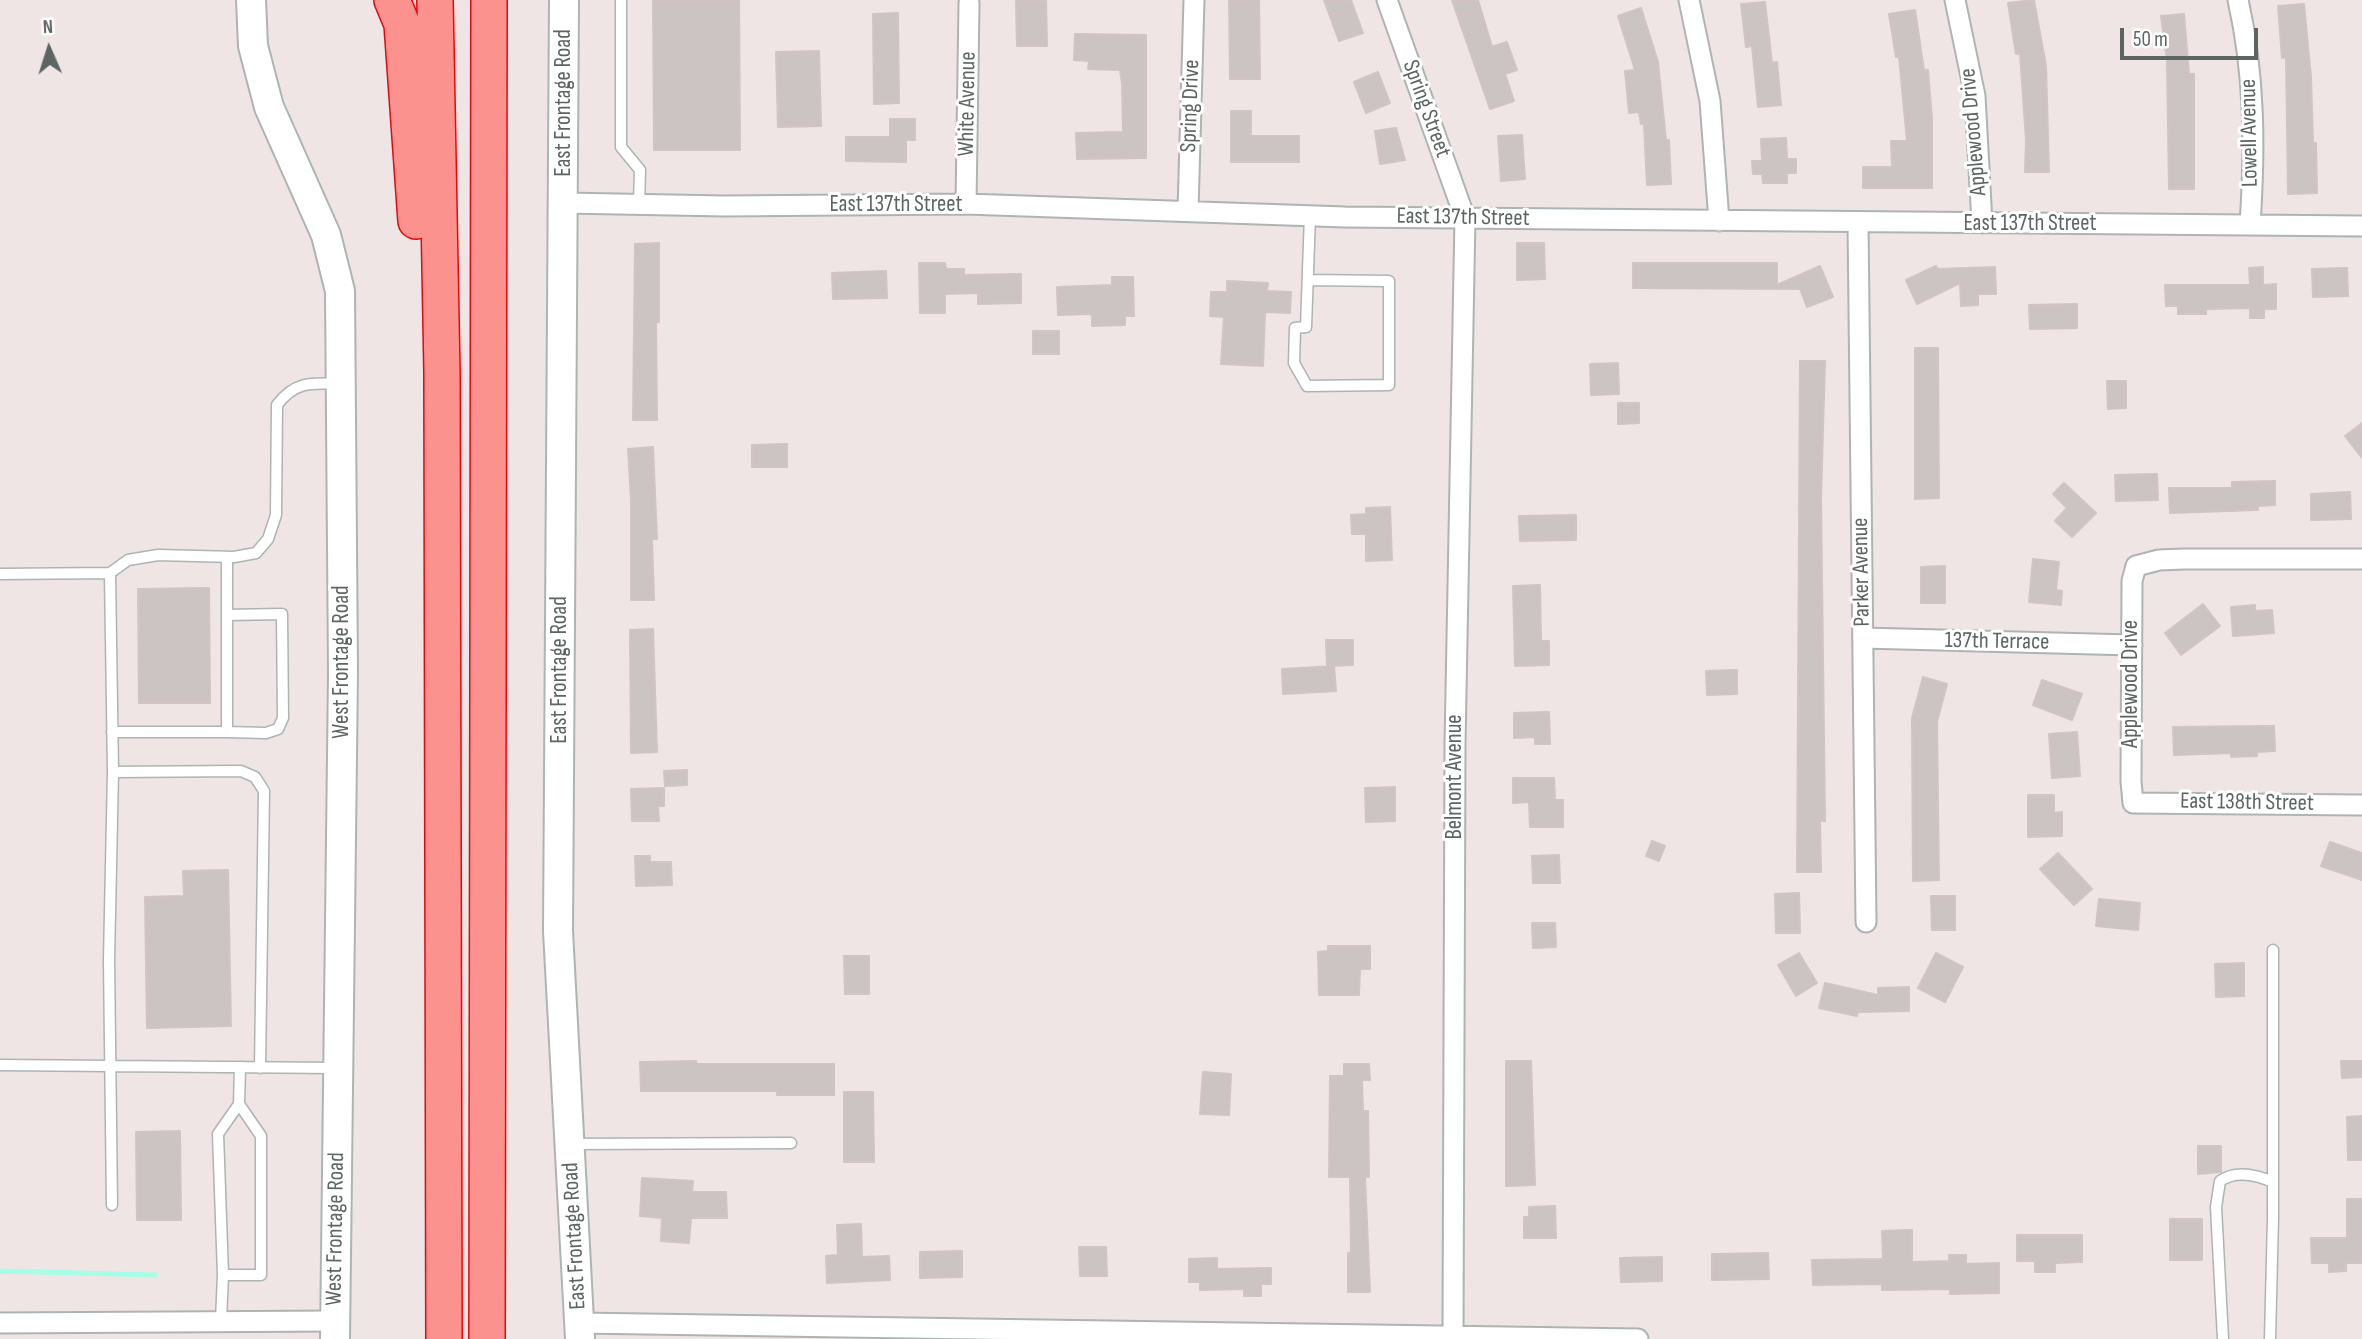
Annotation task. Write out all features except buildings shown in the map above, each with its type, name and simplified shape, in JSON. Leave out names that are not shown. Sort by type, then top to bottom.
[{"type":"highway","points":[[392,0],[402,24],[411,124],[420,313],[442,373]]},
{"type":"highway","points":[[435,0],[442,373],[444,1339]]},
{"type":"highway","points":[[486,1339],[489,0]]},
{"type":"street","name":"West Frontage Road","points":[[251,0],[253,46],[269,107],[326,235],[340,291],[343,671],[335,1330]]},
{"type":"street","name":"East Frontage Road","points":[[564,0],[558,931],[580,1331]]},
{"type":"street","name":"Spring Drive","points":[[1188,211],[1195,0]]},
{"type":"street","name":"Spring Street","points":[[1387,0],[1465,218]]},
{"type":"street","points":[[1689,0],[1710,101],[1718,221]]},
{"type":"street","name":"Applewood Drive","points":[[1955,0],[1975,96],[1982,223]]},
{"type":"street","name":"Lowell Avenue","points":[[2238,0],[2253,95],[2255,154],[2250,225]]},
{"type":"street","name":"White Avenue","points":[[966,204],[970,3]]},
{"type":"street","name":"East 137th Street","points":[[564,203],[966,204],[1465,218],[2362,226]]},
{"type":"street","name":"Belmont Avenue","points":[[1453,1336],[1455,758],[1465,218]]},
{"type":"street","name":"Parker Avenue","points":[[1858,222],[1867,922]]},
{"type":"street","name":"Applewood Drive","points":[[2133,803],[2132,581],[2136,566],[2159,560],[2183,559],[2362,559]]},
{"type":"street","name":"137th Terrace","points":[[1863,638],[2132,645]]},
{"type":"street","name":"East 138th Street","points":[[2133,803],[2362,805]]},
{"type":"street","points":[[0,1323],[221,1320],[335,1330]]},
{"type":"street","points":[[580,1331],[1638,1339]]},
{"type":"lane","points":[[621,0],[621,147],[640,170],[639,205]]},
{"type":"lane","points":[[1308,280],[1389,281],[1389,386],[1307,386],[1294,363],[1295,328],[1306,327],[1310,215]]},
{"type":"lane","points":[[0,574],[110,573],[128,560],[158,555],[227,557],[257,553],[268,539],[276,515],[277,405],[287,391],[308,383],[341,384]]},
{"type":"lane","points":[[227,557],[227,732]]},
{"type":"lane","points":[[110,573],[113,772],[109,960],[112,1205]]},
{"type":"lane","points":[[112,732],[266,733],[278,729],[283,718],[282,614],[227,615]]},
{"type":"lane","points":[[113,772],[241,771],[255,777],[264,792],[260,1068]]},
{"type":"lane","points":[[2270,1339],[2273,950]]},
{"type":"lane","points":[[0,1065],[339,1068]]},
{"type":"lane","points":[[221,1320],[223,1275],[218,1134],[239,1104],[240,1068]]},
{"type":"lane","points":[[223,1275],[261,1275],[261,1136],[239,1104]]},
{"type":"lane","points":[[570,1144],[791,1143]]},
{"type":"lane","points":[[2222,1339],[2216,1207],[2220,1181],[2228,1175],[2248,1175],[2273,1182]]},
{"type":"waterway","points":[[0,1271],[155,1275]]}]
